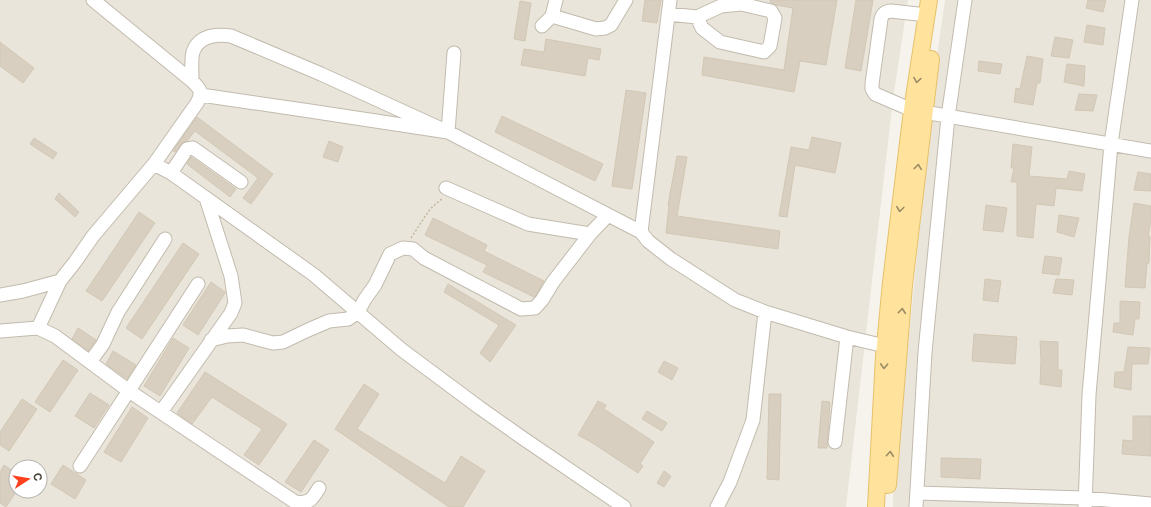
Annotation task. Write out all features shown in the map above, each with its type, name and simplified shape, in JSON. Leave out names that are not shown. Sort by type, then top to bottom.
[{"type":"main road","points":[[886,507],[892,347],[891,282],[918,111],[939,0]]},
{"type":"main road","points":[[918,111],[928,8]]},
{"type":"main road","points":[[876,507],[892,347]]},
{"type":"street","points":[[38,328],[60,281],[93,236],[154,164],[201,95],[200,89],[192,81],[93,0]]},
{"type":"street","points":[[542,26],[552,16],[556,0]]},
{"type":"street","points":[[552,16],[596,29],[605,28],[611,25],[626,0]]},
{"type":"street","points":[[641,232],[670,0]]},
{"type":"street","points":[[916,507],[926,352],[948,117],[965,0]]},
{"type":"street","points":[[1084,502],[1089,395],[1111,144],[1132,0]]},
{"type":"street","points":[[668,14],[697,17],[721,6],[741,4],[771,11],[775,18],[770,46],[764,52],[720,42],[702,28],[697,17]]},
{"type":"street","points":[[928,8],[890,11],[882,15],[872,90],[875,94],[918,111],[1151,151]]},
{"type":"street","points":[[192,81],[192,52],[198,42],[219,34],[231,36],[321,74],[448,132],[641,232],[648,241],[671,259],[735,300],[765,312],[847,337],[892,347]]},
{"type":"street","points":[[448,132],[454,53]]},
{"type":"street","points":[[201,95],[448,132]]},
{"type":"street","points":[[171,173],[187,149],[193,148],[241,182]]},
{"type":"street","points":[[154,164],[171,173],[314,275],[402,350],[480,408],[524,440],[624,507]]},
{"type":"street","points":[[450,190],[528,224],[590,234]]},
{"type":"street","points":[[161,412],[231,313],[235,303],[231,276],[206,198]]},
{"type":"street","points":[[211,340],[227,336],[243,335],[273,344],[283,342],[329,321],[348,319],[358,312],[375,285],[390,254],[403,248],[413,249],[424,258],[521,309],[535,308],[590,234],[608,215]]},
{"type":"street","points":[[90,362],[103,344],[118,312],[165,239]]},
{"type":"street","points":[[0,295],[23,291],[60,281]]},
{"type":"street","points":[[80,466],[198,284]]},
{"type":"street","points":[[329,321],[346,302]]},
{"type":"street","points":[[717,507],[730,482],[753,420],[765,312]]},
{"type":"street","points":[[0,331],[38,328],[55,336],[129,391],[296,502],[303,503],[310,501],[319,488]]},
{"type":"street","points":[[836,442],[847,337]]},
{"type":"street","points":[[917,493],[1025,502],[1151,504]]},
{"type":"path","points":[[403,248],[430,209],[450,190]]},
{"type":"shaded area","points":[[0,0],[908,0],[893,99],[846,507],[0,507]]},
{"type":"shaded area","points":[[945,0],[1151,0],[1151,507],[893,507],[937,56]]},
{"type":"building","points":[[645,0],[661,0],[657,23],[642,21]]},
{"type":"building","points":[[770,0],[837,0],[826,65],[800,61],[794,92],[702,75],[704,57],[784,70],[793,8],[776,5],[770,2]]},
{"type":"building","points":[[856,0],[873,0],[861,71],[845,68]]},
{"type":"building","points":[[1088,0],[1106,0],[1103,12],[1086,8]]},
{"type":"building","points":[[520,1],[531,3],[525,41],[514,39]]},
{"type":"building","points":[[1087,25],[1105,28],[1103,45],[1084,42]]},
{"type":"building","points":[[1055,37],[1073,40],[1069,58],[1051,56]]},
{"type":"building","points":[[546,39],[601,49],[599,60],[588,58],[585,76],[521,65],[524,49],[544,52]]},
{"type":"building","points":[[0,42],[34,68],[23,83],[0,66]]},
{"type":"building","points":[[1027,56],[1043,59],[1040,83],[1037,83],[1033,105],[1014,102],[1016,88],[1020,89]]},
{"type":"building","points":[[979,61],[1002,64],[1000,74],[978,71]]},
{"type":"building","points":[[1067,64],[1085,66],[1084,86],[1064,82]]},
{"type":"building","points":[[626,90],[646,93],[632,189],[612,186]]},
{"type":"building","points":[[1079,94],[1097,95],[1093,111],[1075,110]]},
{"type":"building","points":[[502,116],[603,164],[595,181],[495,132]]},
{"type":"building","points":[[197,117],[273,174],[251,204],[243,198],[258,178],[195,131],[175,152],[173,151]]},
{"type":"building","points":[[812,137],[841,143],[835,173],[795,165],[787,217],[779,216],[791,147],[809,150]]},
{"type":"building","points":[[34,138],[57,153],[53,159],[30,144]]},
{"type":"building","points":[[329,141],[343,147],[338,162],[323,157]]},
{"type":"building","points":[[1013,144],[1032,147],[1029,176],[1067,179],[1069,171],[1085,174],[1082,191],[1056,188],[1054,206],[1036,204],[1033,238],[1017,236],[1017,182],[1011,182],[1014,168],[1011,168]]},
{"type":"building","points":[[677,156],[687,157],[677,216],[780,231],[778,249],[666,233],[668,205]]},
{"type":"building","points":[[191,157],[236,189],[230,197],[187,164]]},
{"type":"building","points":[[1138,172],[1151,174],[1151,191],[1134,190]]},
{"type":"building","points":[[59,193],[79,212],[75,217],[55,199]]},
{"type":"building","points":[[1134,203],[1151,206],[1151,221],[1148,236],[1150,236],[1149,263],[1147,263],[1145,288],[1125,287],[1129,237]]},
{"type":"building","points":[[986,205],[1007,208],[1003,232],[983,230]]},
{"type":"building","points":[[139,212],[155,223],[102,301],[86,291]]},
{"type":"building","points":[[1059,215],[1079,218],[1074,237],[1057,232]]},
{"type":"building","points":[[433,218],[487,245],[484,251],[544,281],[536,295],[534,297],[483,272],[487,265],[425,235]]},
{"type":"building","points":[[183,243],[199,254],[142,339],[126,328]]},
{"type":"building","points":[[1045,256],[1062,258],[1059,275],[1042,273]]},
{"type":"building","points":[[985,279],[1001,281],[998,302],[983,300]]},
{"type":"building","points":[[1056,279],[1074,280],[1072,295],[1053,293]]},
{"type":"building","points":[[211,282],[225,293],[198,335],[183,325]]},
{"type":"building","points":[[448,284],[516,325],[490,362],[480,353],[499,325],[444,292]]},
{"type":"building","points":[[1120,301],[1140,302],[1139,319],[1135,319],[1133,335],[1113,332],[1114,323],[1120,323]]},
{"type":"building","points":[[78,328],[96,340],[88,351],[72,339]]},
{"type":"building","points":[[974,334],[1017,337],[1015,364],[972,361]]},
{"type":"building","points":[[173,338],[189,348],[160,396],[144,386]]},
{"type":"building","points":[[1040,341],[1058,342],[1058,370],[1062,370],[1061,387],[1040,384]]},
{"type":"building","points":[[1128,347],[1150,348],[1148,364],[1132,364],[1131,390],[1114,387],[1115,372],[1124,372]]},
{"type":"building","points":[[113,351],[136,365],[127,379],[106,364]]},
{"type":"building","points":[[63,360],[78,370],[50,412],[35,402]]},
{"type":"building","points":[[664,361],[678,368],[672,380],[658,372]]},
{"type":"building","points":[[205,372],[287,424],[259,465],[244,455],[262,429],[212,397],[192,424],[177,413]]},
{"type":"building","points":[[364,384],[379,394],[357,429],[445,483],[461,456],[485,471],[463,507],[449,507],[335,429]]},
{"type":"building","points":[[90,393],[109,405],[94,428],[75,416]]},
{"type":"building","points":[[769,394],[781,394],[779,480],[767,479]]},
{"type":"building","points":[[22,399],[37,409],[9,451],[0,445],[0,432]]},
{"type":"building","points":[[598,401],[606,405],[604,409],[654,442],[640,464],[643,466],[638,473],[578,435]]},
{"type":"building","points":[[822,401],[830,402],[827,448],[818,448]]},
{"type":"building","points":[[132,407],[148,418],[121,462],[104,452]]},
{"type":"building","points":[[647,411],[667,423],[662,431],[642,419]]},
{"type":"building","points":[[1133,416],[1151,416],[1151,456],[1122,454],[1123,440],[1133,441]]},
{"type":"building","points":[[314,440],[329,450],[301,492],[285,482]]},
{"type":"building","points":[[941,458],[981,459],[980,479],[941,477]]},
{"type":"building","points":[[4,465],[8,468],[8,499],[11,499],[6,507],[0,503],[0,472]]},
{"type":"building","points":[[63,465],[86,480],[75,499],[51,484]]},
{"type":"building","points":[[664,471],[671,476],[664,487],[657,483]]}]
